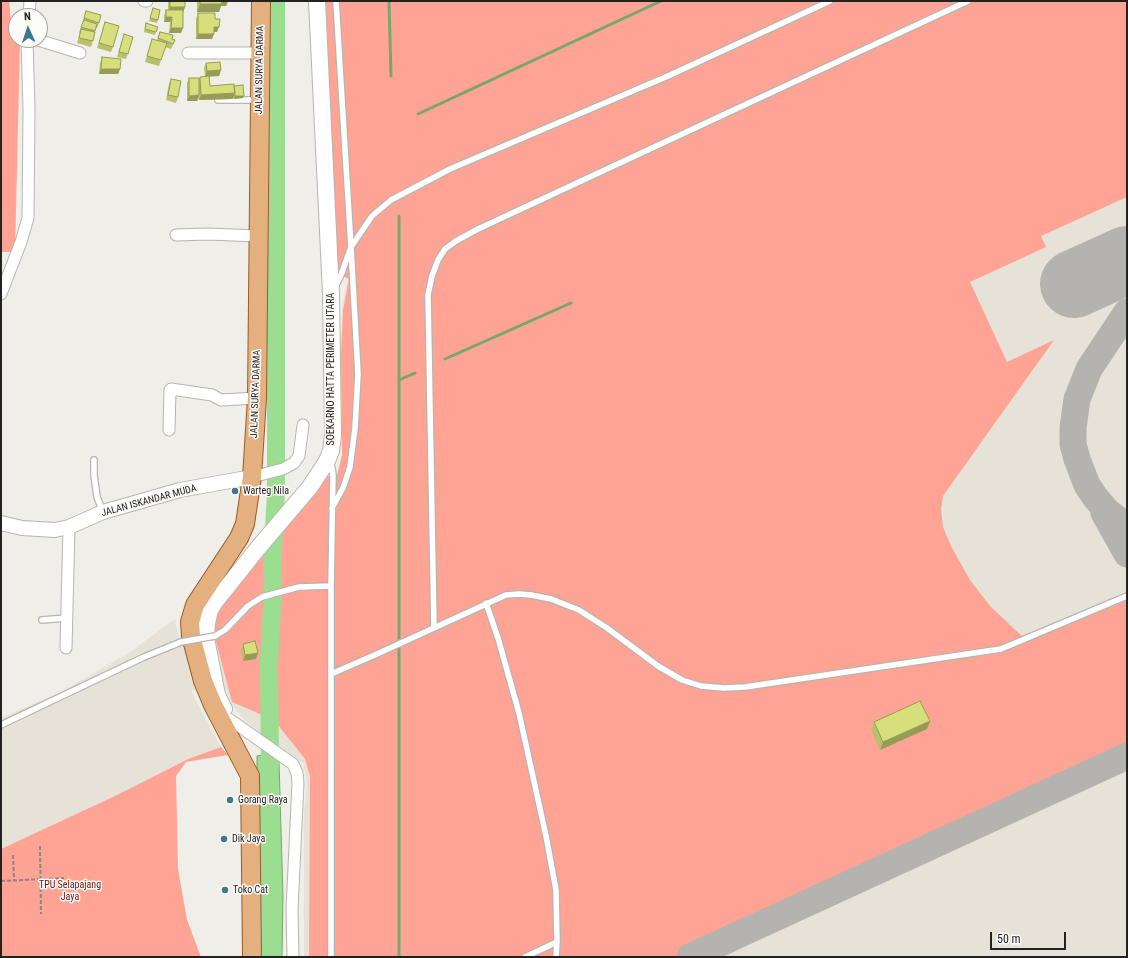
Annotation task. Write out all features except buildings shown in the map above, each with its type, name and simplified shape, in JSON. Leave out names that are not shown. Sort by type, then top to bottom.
[{"type":"main road","name":"JALAN SURYA DARMA","points":[[252,957],[250,776],[203,681],[191,636],[190,622],[195,605],[239,538],[245,524],[259,475],[257,398],[261,1]]},
{"type":"main road","name":"SOEKARNO HATTA PERIMETER UTARA","points":[[241,760],[241,742],[217,695],[206,638],[210,610],[258,548],[318,476],[331,451],[333,435],[331,294],[317,1]]},
{"type":"main road","name":"JALAN SURYA DARMA","points":[[241,760],[241,957]]},
{"type":"street","points":[[48,43],[80,53]]},
{"type":"street","points":[[1,294],[21,242],[28,218],[29,109],[27,48]]},
{"type":"street","points":[[188,53],[260,53]]},
{"type":"street","points":[[176,235],[208,234],[258,236]]},
{"type":"street","points":[[169,430],[171,389],[212,395],[221,400],[257,398]]},
{"type":"street","points":[[259,475],[283,469],[294,463],[299,456],[303,425]]},
{"type":"street","name":"JALAN ISKANDAR MUDA","points":[[1,523],[22,528],[55,530],[69,527],[103,512],[180,490],[259,475]]},
{"type":"street","points":[[66,648],[69,591],[69,527]]},
{"type":"street","points":[[229,719],[293,764],[297,773],[298,783],[292,909],[293,957]]},
{"type":"lane","points":[[332,508],[343,488],[350,467],[355,428],[358,374],[336,1]]},
{"type":"lane","points":[[331,294],[341,275],[351,247],[372,216],[391,200],[450,169],[668,76],[830,1]]},
{"type":"lane","points":[[434,628],[428,295],[432,276],[438,260],[445,249],[456,241],[485,226],[968,1]]},
{"type":"lane","points":[[218,100],[259,100]]},
{"type":"lane","points":[[94,460],[97,497],[103,512]]},
{"type":"lane","points":[[327,461],[332,468],[333,475],[330,674],[331,957]]},
{"type":"lane","points":[[1,725],[144,657],[181,642],[215,636],[225,630],[248,606],[262,597],[307,586],[331,586]]},
{"type":"lane","points":[[330,674],[506,595],[531,595],[551,599],[579,610],[607,628],[658,666],[682,680],[701,686],[724,688],[745,687],[1001,650],[1127,596]]},
{"type":"lane","points":[[486,603],[498,638],[535,782],[556,890],[556,957]]},
{"type":"lane","points":[[42,620],[67,618]]},
{"type":"lane","points":[[525,957],[557,942]]},
{"type":"path","points":[[40,846],[41,914]]},
{"type":"path","points":[[13,855],[14,880]]},
{"type":"path","points":[[1,881],[64,878]]},
{"type":"shaded area","points":[[324,1],[1127,1],[1127,957],[304,957],[304,813],[307,783],[303,763],[242,718],[231,703],[224,685],[191,691],[221,747],[188,759],[119,794],[1,849],[1,718],[61,692],[127,654],[175,619],[179,636],[197,632],[326,476],[336,475],[342,455],[342,310],[348,279],[335,272]]},
{"type":"shaded area","points":[[269,753],[279,762],[283,896],[282,957],[257,957],[257,756]]},
{"type":"green space","points":[[1,1],[9,1],[8,48],[20,48],[15,252],[1,252]]},
{"type":"green space","points":[[326,1],[1127,1],[1127,197],[1041,236],[1046,247],[970,282],[1007,362],[1054,340],[943,496],[941,509],[943,527],[951,546],[970,580],[990,606],[1025,639],[1127,596],[1127,756],[691,957],[309,957],[310,776],[305,759],[274,720],[232,702],[213,630],[211,614],[326,476],[337,476],[342,455],[341,353],[343,310],[349,279],[336,272]]},
{"type":"green space","name":"TPU Selapajang Jaya","points":[[221,747],[228,755],[186,762],[176,776],[178,869],[187,920],[201,957],[1,957],[1,849],[119,794],[188,759]]},
{"type":"waterway","points":[[270,765],[269,661],[276,492],[276,1]]},
{"type":"waterway","points":[[389,1],[391,76]]},
{"type":"waterway","points":[[418,114],[661,1]]},
{"type":"waterway","points":[[399,216],[399,957]]},
{"type":"waterway","points":[[445,359],[571,303]]},
{"type":"waterway","points":[[399,380],[415,373]]},
{"type":"taxiway","points":[[1127,312],[1089,369],[1077,399],[1073,428],[1073,444],[1087,485],[1107,511],[1127,527]]},
{"type":"taxiway","points":[[1104,513],[1127,554]]},
{"type":"taxiway","points":[[690,957],[1127,756]]},
{"type":"runway","points":[[1074,284],[1127,260]]},
{"type":"place","name":"Warteg Nila","points":[[235,491]]},
{"type":"place","name":"Gorang Raya","points":[[230,800]]},
{"type":"place","name":"Dik Jaya","points":[[224,839]]},
{"type":"place","name":"Toko Cat","points":[[225,890]]}]
